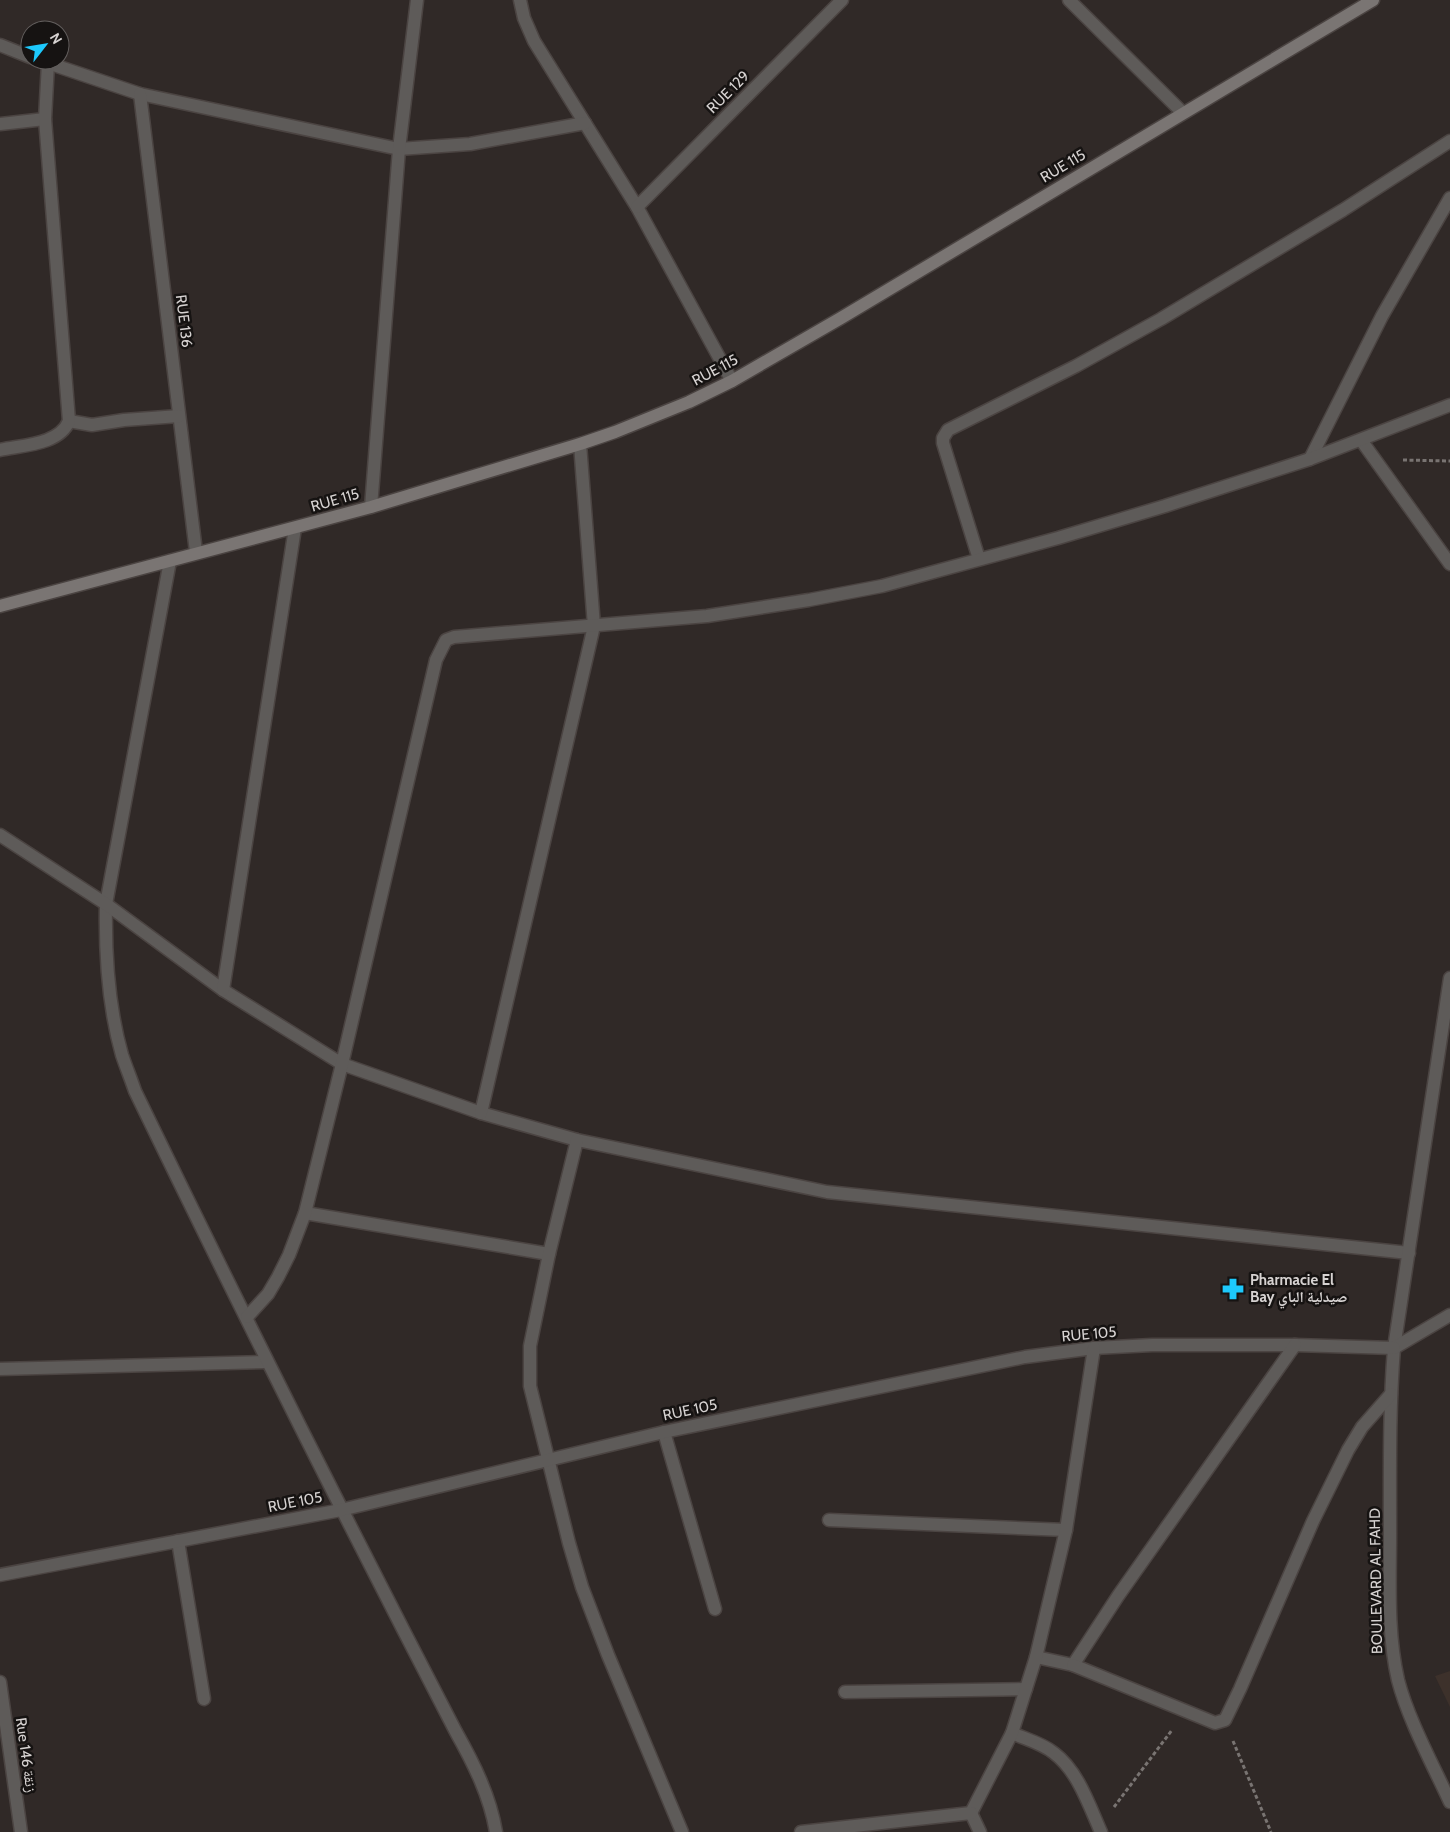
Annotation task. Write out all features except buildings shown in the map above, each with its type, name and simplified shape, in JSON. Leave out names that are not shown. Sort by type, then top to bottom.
[{"type":"street","points":[[371,507],[399,148],[417,0]]},
{"type":"street","points":[[520,0],[524,18],[534,41],[637,206],[732,380]]},
{"type":"street","name":"RUE 129","points":[[637,206],[842,0]]},
{"type":"street","points":[[1070,0],[1183,113]]},
{"type":"street","name":"RUE 115","points":[[0,606],[170,561],[196,552],[371,507],[580,444],[658,416],[732,380],[841,318],[1374,0]]},
{"type":"street","points":[[0,45],[20,52]]},
{"type":"street","points":[[0,450],[56,436],[66,427],[69,421],[45,119],[43,70]]},
{"type":"street","points":[[67,70],[140,94],[399,148],[470,144],[586,124]]},
{"type":"street","name":"RUE 136","points":[[140,94],[196,552]]},
{"type":"street","points":[[0,124],[45,119]]},
{"type":"street","points":[[979,559],[944,443],[948,430],[1076,366],[1161,319],[1343,210],[1450,141]]},
{"type":"street","points":[[1310,459],[1382,316],[1450,198]]},
{"type":"street","points":[[247,1317],[268,1294],[278,1277],[289,1256],[305,1213],[342,1064],[436,660],[446,640],[454,637],[707,616],[882,586],[1147,512],[1310,459],[1450,405]]},
{"type":"street","points":[[69,421],[92,425],[124,420],[180,416]]},
{"type":"street","points":[[1361,440],[1450,564]]},
{"type":"street","points":[[482,1113],[594,626],[580,444]]},
{"type":"street","points":[[223,990],[295,528]]},
{"type":"street","points":[[170,561],[106,904],[105,946],[108,976],[122,1055],[135,1091],[341,1510],[485,1789],[494,1817],[496,1832]]},
{"type":"street","points":[[0,835],[106,904],[223,990],[342,1064],[482,1113],[577,1140],[827,1192],[1409,1253]]},
{"type":"street","name":"BOULEVARD AL FAHD","points":[[1450,978],[1394,1348],[1390,1394],[1390,1624],[1394,1663],[1412,1719],[1450,1802]]},
{"type":"street","points":[[577,1140],[549,1254],[529,1354],[530,1386],[582,1587],[608,1655],[682,1832]]},
{"type":"street","points":[[305,1213],[549,1254]]},
{"type":"street","points":[[1394,1348],[1450,1315]]},
{"type":"street","name":"RUE 105","points":[[0,1575],[341,1510],[664,1432],[1026,1357],[1094,1348],[1152,1345],[1295,1345],[1394,1348]]},
{"type":"street","points":[[1073,1665],[1118,1596],[1295,1345]]},
{"type":"street","points":[[972,1814],[1012,1733],[1036,1657],[1066,1530],[1094,1348]]},
{"type":"street","points":[[0,1369],[268,1362]]},
{"type":"street","points":[[1036,1657],[1073,1665],[1214,1723],[1224,1720],[1240,1689],[1313,1521],[1348,1450],[1362,1427],[1390,1394]]},
{"type":"street","points":[[664,1432],[715,1609]]},
{"type":"street","points":[[830,1520],[1066,1530]]},
{"type":"street","points":[[178,1541],[204,1699]]},
{"type":"street","name":"Rue 146 زنقة","points":[[0,1682],[21,1832]]},
{"type":"street","points":[[845,1692],[1026,1689]]},
{"type":"street","points":[[1012,1733],[1054,1753],[1066,1765],[1077,1780],[1100,1830]]},
{"type":"street","points":[[801,1832],[972,1814]]},
{"type":"street","points":[[972,1814],[980,1832]]},
{"type":"path","points":[[1378,463],[1404,460],[1450,461]]},
{"type":"path","points":[[1100,1830],[1186,1711]]},
{"type":"path","points":[[1224,1720],[1271,1832]]},
{"type":"shaded area","points":[[1450,1671],[1450,1707],[1435,1676]]},
{"type":"place","name":"Pharmacie El Bay صيدلية الباي","points":[[1233,1289]]}]
